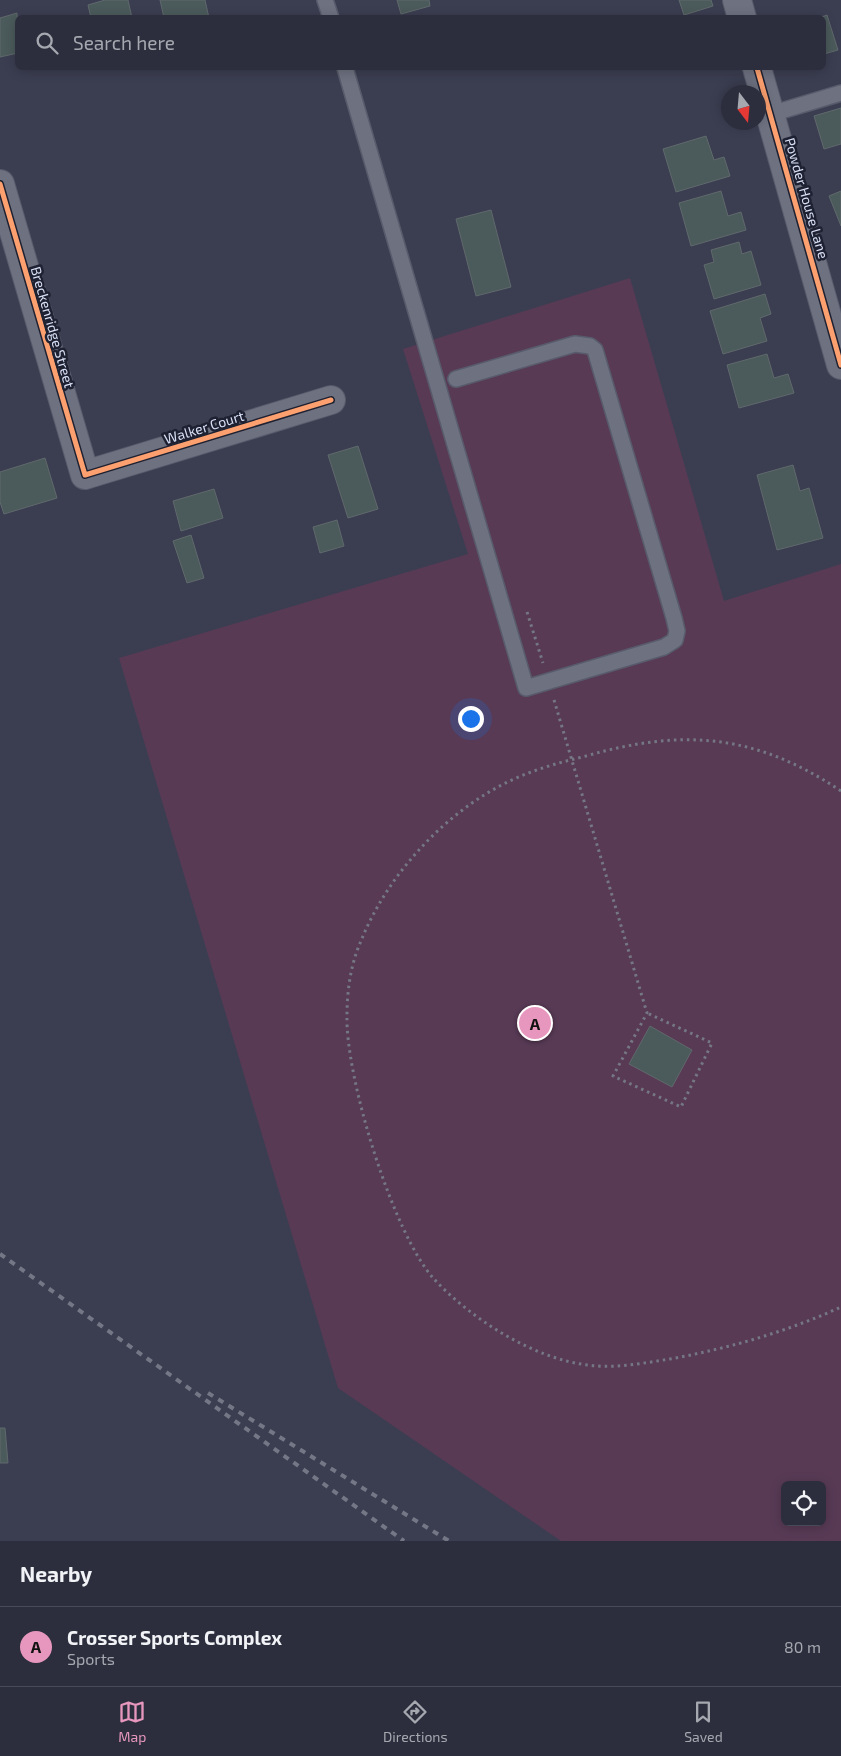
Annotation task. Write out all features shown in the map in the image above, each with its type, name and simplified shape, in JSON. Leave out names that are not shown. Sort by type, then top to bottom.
[{"type":"street","points":[[737,0],[741,15]]},
{"type":"street","name":"Powder House Lane","points":[[758,70],[841,364]]},
{"type":"street","name":"Breckenridge Street","points":[[0,184],[85,475]]},
{"type":"street","name":"Walker Court","points":[[85,475],[330,400]]},
{"type":"lane","points":[[326,0],[330,15]]},
{"type":"lane","points":[[346,70],[526,688],[664,647],[675,640],[677,631],[598,357],[590,346],[575,344],[456,379]]},
{"type":"lane","points":[[771,114],[841,93]]},
{"type":"path","points":[[525,605],[647,1013],[613,1076],[682,1107],[712,1043],[647,1013]]},
{"type":"path","points":[[841,791],[822,778],[774,754],[738,743],[695,739],[651,741],[524,774],[477,800],[436,832],[406,865],[378,905],[360,942],[350,977],[346,1017],[360,1101],[384,1181],[403,1231],[432,1278],[461,1304],[508,1336],[545,1355],[588,1366],[631,1366],[743,1343],[802,1325],[841,1307]]},
{"type":"shaded area","points":[[630,278],[724,601],[841,564],[841,1541],[561,1541],[338,1388],[119,658],[468,554],[403,349]]},
{"type":"building","points":[[105,0],[128,0],[131,15],[90,15],[88,5]]},
{"type":"building","points":[[160,0],[205,0],[208,15],[163,15]]},
{"type":"building","points":[[397,0],[429,0],[430,6],[401,14]]},
{"type":"building","points":[[679,0],[711,0],[713,6],[684,15]]},
{"type":"building","points":[[17,13],[15,15],[15,54],[0,57],[0,18]]},
{"type":"building","points":[[826,15],[838,50],[826,53]]},
{"type":"building","points":[[841,108],[841,144],[824,149],[814,116]]},
{"type":"building","points":[[706,136],[714,160],[724,157],[730,176],[676,192],[663,149]]},
{"type":"building","points":[[721,191],[728,216],[741,212],[746,230],[691,246],[679,203]]},
{"type":"building","points":[[841,191],[841,226],[829,196]]},
{"type":"building","points":[[491,210],[511,287],[476,296],[456,219]]},
{"type":"building","points":[[739,242],[742,254],[751,251],[761,285],[714,299],[704,265],[714,262],[711,250]]},
{"type":"building","points":[[765,294],[771,314],[760,318],[767,341],[723,354],[710,311]]},
{"type":"building","points":[[767,354],[774,378],[788,374],[794,393],[739,408],[727,365]]},
{"type":"building","points":[[358,446],[378,509],[348,518],[328,455]]},
{"type":"building","points":[[45,458],[57,498],[4,514],[0,502],[0,472]]},
{"type":"building","points":[[793,465],[800,491],[809,488],[823,538],[777,550],[757,475]]},
{"type":"building","points":[[214,489],[223,518],[181,531],[173,501]]},
{"type":"building","points":[[337,520],[344,546],[320,553],[313,527]]},
{"type":"building","points":[[191,535],[204,578],[187,583],[173,541]]},
{"type":"building","points":[[650,1026],[692,1050],[672,1087],[629,1064]]},
{"type":"building","points":[[0,1428],[5,1428],[8,1463],[0,1463]]},
{"type":"railway","points":[[0,1254],[404,1541]]},
{"type":"railway","points":[[208,1393],[449,1541]]},
{"type":"cycle path","points":[[758,70],[841,365]]},
{"type":"cycle path","points":[[0,184],[85,475],[331,400]]},
{"type":"place","name":"Crosser Sports Complex","points":[[535,1023]]}]
